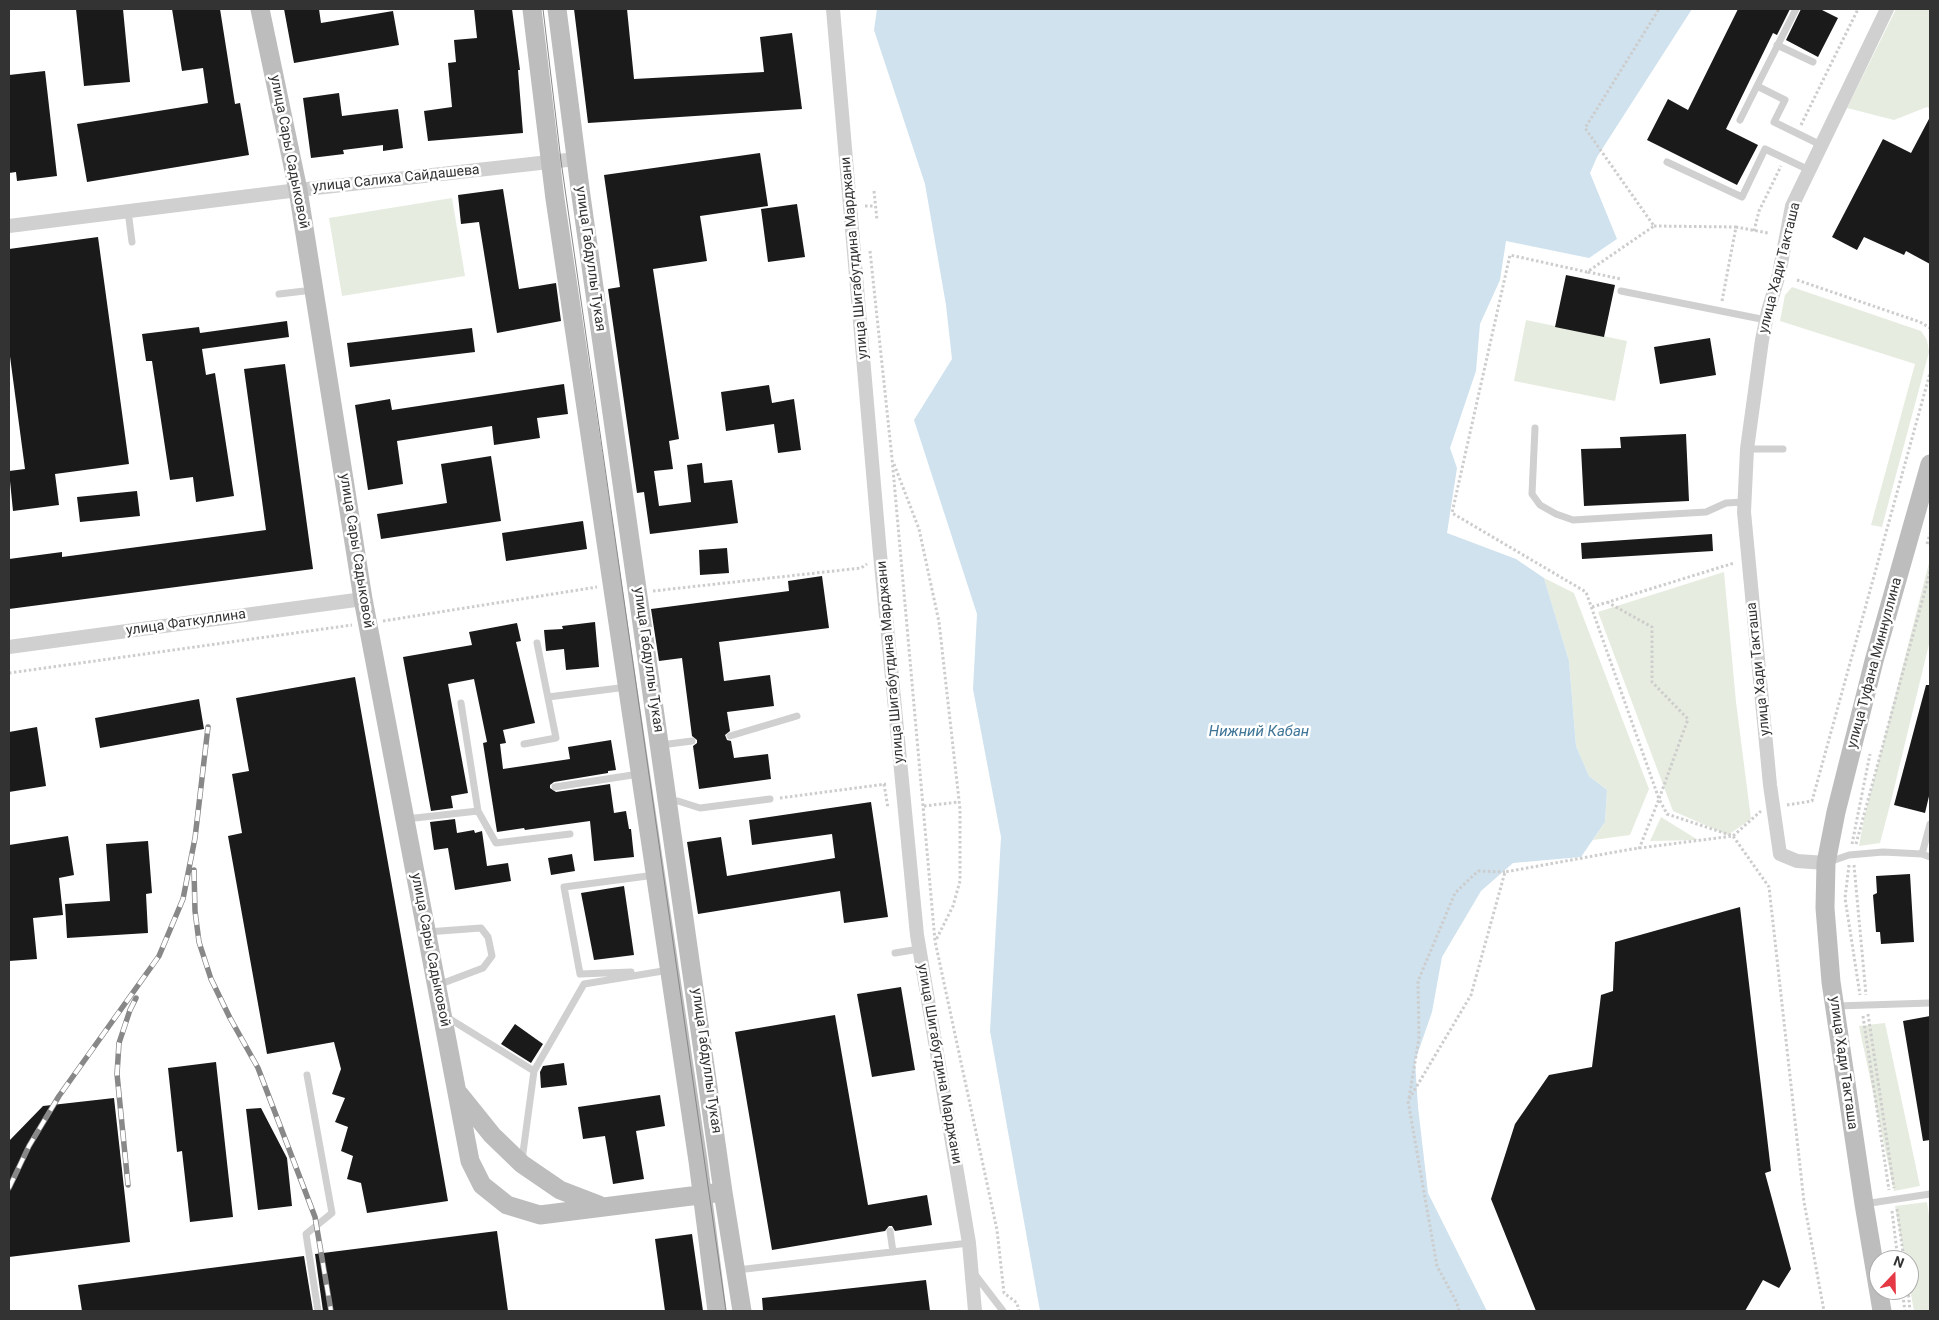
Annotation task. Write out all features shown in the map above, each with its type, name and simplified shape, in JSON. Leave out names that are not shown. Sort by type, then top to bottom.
[{"type":"main road","name":"улица Сары Садыковой","points":[[260,9],[298,190],[363,599],[459,1093],[470,1161],[482,1185],[507,1205],[540,1215],[723,1192]]},
{"type":"main road","name":"улица Габдуллы Тукая","points":[[532,9],[555,199],[656,875],[663,971],[698,1161],[717,1311]]},
{"type":"main road","name":"улица Габдуллы Тукая","points":[[557,9],[576,159],[723,1192],[742,1311]]},
{"type":"main road","name":"улица Туфана Миннуллина","points":[[1826,863],[1836,812],[1872,670],[1930,464]]},
{"type":"main road","name":"улица Хади Такташа","points":[[1826,863],[1825,908],[1835,1006],[1882,1311]]},
{"type":"main road","name":"улица Сары Садыковой","points":[[459,1093],[492,1135],[522,1164],[560,1190],[601,1206]]},
{"type":"street","name":"улица Шигабутдина Марджани","points":[[833,9],[880,554],[919,949],[969,1243],[974,1311]]},
{"type":"street","name":"улица Хади Такташа","points":[[1826,863],[1797,860],[1780,854],[1770,785],[1748,559],[1744,502],[1747,449],[1752,402],[1766,320],[1780,274],[1792,206],[1887,9]]},
{"type":"street","name":"улица Салиха Сайдашева","points":[[9,226],[298,190],[576,159]]},
{"type":"street","name":"улица Фаткуллина","points":[[9,647],[363,599]]},
{"type":"lane","points":[[1740,120],[1796,9]]},
{"type":"lane","points":[[1777,45],[1813,62]]},
{"type":"lane","points":[[1757,86],[1785,100],[1774,122],[1821,145]]},
{"type":"lane","points":[[1667,162],[1742,197],[1765,149],[1809,170]]},
{"type":"lane","points":[[128,211],[132,242]]},
{"type":"lane","points":[[279,294],[314,290]]},
{"type":"lane","points":[[1620,291],[1766,320]]},
{"type":"lane","points":[[1534,428],[1532,494],[1540,505],[1556,514],[1573,520],[1706,512],[1726,503],[1744,502]]},
{"type":"lane","points":[[1747,449],[1784,450]]},
{"type":"lane","points":[[524,744],[556,738],[537,643]]},
{"type":"lane","points":[[548,697],[628,687]]},
{"type":"lane","points":[[462,703],[478,811],[496,843],[570,834]]},
{"type":"lane","points":[[730,736],[797,716]]},
{"type":"lane","points":[[660,745],[692,741]]},
{"type":"lane","points":[[555,787],[641,774]]},
{"type":"lane","points":[[668,802],[678,801],[700,808],[770,799]]},
{"type":"lane","points":[[406,820],[478,811]]},
{"type":"lane","points":[[1922,854],[1930,824]]},
{"type":"lane","points":[[1826,863],[1851,855],[1883,852],[1922,854],[1930,857]]},
{"type":"lane","points":[[656,875],[564,887],[580,974],[663,971]]},
{"type":"lane","points":[[427,932],[481,928],[488,937],[492,956],[484,968],[437,985]]},
{"type":"lane","points":[[895,952],[919,949]]},
{"type":"lane","points":[[522,1164],[534,1072],[584,984],[663,971]]},
{"type":"lane","points":[[1835,1006],[1930,1003]]},
{"type":"lane","points":[[443,1015],[534,1072]]},
{"type":"lane","points":[[308,1075],[332,1214],[306,1234],[318,1311]]},
{"type":"lane","points":[[1864,1204],[1930,1194]]},
{"type":"lane","points":[[890,1231],[893,1252]]},
{"type":"lane","points":[[736,1270],[969,1243]]},
{"type":"lane","points":[[972,1270],[1003,1311]]},
{"type":"path","points":[[1654,226],[1585,128],[1659,9]]},
{"type":"path","points":[[1797,133],[1858,9]]},
{"type":"path","points":[[1754,231],[1759,211],[1785,158]]},
{"type":"path","points":[[874,192],[877,220]]},
{"type":"path","points":[[864,196],[866,215]]},
{"type":"path","points":[[865,206],[875,206]]},
{"type":"path","points":[[1768,233],[1736,227],[1654,226],[1587,272],[1510,255],[1452,513],[1586,592],[1659,800],[1667,814],[1733,836],[1770,887],[1804,1202],[1824,1311]]},
{"type":"path","points":[[1729,303],[1721,301],[1736,227]]},
{"type":"path","points":[[870,243],[892,458],[936,941],[997,1230],[1004,1293],[1017,1303],[1019,1311]]},
{"type":"path","points":[[1797,280],[1920,322],[1930,328]]},
{"type":"path","points":[[1786,805],[1812,801],[1930,372]]},
{"type":"path","points":[[892,458],[919,529],[939,622],[959,802],[960,881],[952,906],[936,941]]},
{"type":"path","points":[[1924,551],[1930,534]]},
{"type":"path","points":[[645,592],[861,568],[880,554]]},
{"type":"path","points":[[1592,607],[1748,559]]},
{"type":"path","points":[[1864,1004],[1851,855],[1930,572]]},
{"type":"path","points":[[9,674],[368,623],[603,586]]},
{"type":"path","points":[[1607,602],[1652,627],[1652,682],[1688,719],[1639,849]]},
{"type":"path","points":[[1871,748],[1845,898],[1864,1004],[1902,1250]]},
{"type":"path","points":[[770,799],[902,781]]},
{"type":"path","points":[[924,806],[959,802]]},
{"type":"path","points":[[1461,1311],[1437,1266],[1408,1101],[1419,1038],[1418,981],[1454,894],[1478,871],[1505,872],[1632,849],[1733,836],[1762,810]]},
{"type":"path","points":[[1408,1101],[1471,995],[1505,872]]},
{"type":"path","points":[[1893,1199],[1897,1250]]},
{"type":"shaded area","points":[[1896,9],[1930,9],[1930,109],[1927,107],[1894,120],[1847,108]]},
{"type":"shaded area","points":[[452,198],[465,276],[342,296],[329,218]]},
{"type":"shaded area","points":[[1792,287],[1921,331],[1927,340],[1929,352],[1882,527],[1871,525],[1915,364],[1780,321],[1785,295]]},
{"type":"shaded area","points":[[1526,320],[1627,341],[1615,401],[1514,381]]},
{"type":"shaded area","points":[[1930,559],[1930,640],[1891,801],[1880,843],[1859,846],[1864,818]]},
{"type":"shaded area","points":[[1724,572],[1736,702],[1751,819],[1728,835],[1673,811],[1598,612]]},
{"type":"shaded area","points":[[1544,578],[1574,593],[1649,789],[1630,835],[1593,840],[1605,822],[1607,790],[1589,776],[1576,746],[1569,661]]},
{"type":"shaded area","points":[[1661,817],[1698,840],[1650,841]]},
{"type":"shaded area","points":[[1885,1023],[1920,1186],[1894,1191],[1859,1026]]},
{"type":"shaded area","points":[[1927,1202],[1930,1222],[1930,1311],[1914,1311],[1912,1300],[1919,1300],[1919,1250],[1903,1250],[1895,1206]]},
{"type":"water","name":"Нижний Кабан","points":[[877,9],[1692,9],[1597,157],[1590,173],[1617,239],[1589,258],[1506,241],[1500,280],[1480,324],[1476,371],[1450,448],[1457,468],[1447,533],[1516,559],[1544,578],[1569,661],[1576,746],[1589,776],[1607,790],[1605,822],[1581,857],[1513,863],[1481,891],[1442,957],[1432,1012],[1415,1061],[1418,1107],[1428,1193],[1487,1311],[1040,1311],[990,1031],[1001,837],[973,689],[977,614],[914,420],[952,359],[946,305],[925,184],[874,30]]},
{"type":"building","points":[[76,9],[123,9],[130,82],[84,86]]},
{"type":"building","points":[[172,9],[220,9],[235,104],[240,103],[249,155],[87,182],[77,124],[208,103],[203,68],[182,71]]},
{"type":"building","points":[[284,9],[319,9],[321,23],[393,11],[399,45],[294,63]]},
{"type":"building","points":[[474,9],[512,9],[520,70],[518,70],[523,133],[428,141],[424,111],[452,107],[448,63],[456,62],[454,40],[477,38]]},
{"type":"building","points":[[574,9],[627,9],[634,79],[764,72],[760,37],[792,33],[802,109],[588,123]]},
{"type":"building","points":[[1738,9],[1790,9],[1777,35],[1773,33],[1726,129],[1758,145],[1737,185],[1647,140],[1668,99],[1688,110]]},
{"type":"building","points":[[1801,9],[1820,9],[1838,18],[1818,57],[1786,40]]},
{"type":"building","points":[[45,71],[57,176],[17,181],[16,172],[9,173],[9,75]]},
{"type":"building","points":[[339,93],[342,116],[398,109],[403,148],[383,151],[383,145],[343,150],[344,154],[311,158],[303,98]]},
{"type":"building","points":[[1930,117],[1930,264],[1906,251],[1904,255],[1864,237],[1857,250],[1832,237],[1883,139],[1911,153]]},
{"type":"building","points":[[760,153],[768,206],[700,216],[707,261],[653,269],[679,439],[669,441],[673,469],[654,471],[659,506],[691,502],[687,465],[702,463],[704,483],[732,480],[738,523],[650,534],[644,492],[637,493],[608,289],[620,287],[604,175]]},
{"type":"building","points":[[503,189],[519,289],[556,283],[561,321],[497,333],[479,222],[461,224],[458,195]]},
{"type":"building","points":[[797,204],[805,257],[768,262],[761,209]]},
{"type":"building","points":[[98,237],[129,464],[55,474],[59,505],[13,511],[9,471],[25,469],[9,349],[9,249]]},
{"type":"building","points":[[1566,275],[1615,285],[1604,337],[1555,327]]},
{"type":"building","points":[[287,321],[289,337],[202,349],[206,375],[215,373],[234,496],[196,502],[193,477],[170,480],[152,361],[146,361],[142,334],[199,327],[200,333]]},
{"type":"building","points":[[472,328],[475,352],[350,367],[347,343]]},
{"type":"building","points":[[1710,338],[1716,375],[1660,384],[1654,347]]},
{"type":"building","points":[[285,364],[313,569],[9,609],[9,559],[62,552],[62,557],[266,530],[244,369]]},
{"type":"building","points":[[564,384],[568,414],[537,418],[540,438],[494,445],[492,426],[397,441],[403,484],[368,490],[355,405],[390,399],[392,410]]},
{"type":"building","points":[[769,385],[772,403],[794,399],[801,450],[778,453],[774,424],[726,431],[721,392]]},
{"type":"building","points":[[1686,434],[1689,501],[1584,506],[1581,449],[1621,448],[1620,437]]},
{"type":"building","points":[[491,456],[501,521],[381,539],[377,514],[447,503],[441,464]]},
{"type":"building","points":[[137,491],[140,516],[80,522],[77,497]]},
{"type":"building","points":[[583,521],[587,549],[506,561],[502,533]]},
{"type":"building","points":[[1712,534],[1713,551],[1582,559],[1581,543]]},
{"type":"building","points":[[727,548],[729,573],[700,575],[699,550]]},
{"type":"building","points":[[822,576],[829,628],[719,642],[724,681],[770,675],[774,706],[727,712],[730,731],[725,735],[727,740],[731,741],[734,758],[768,754],[771,779],[699,789],[693,746],[697,743],[697,740],[692,736],[682,658],[659,661],[651,609],[789,591],[788,581]]},
{"type":"building","points":[[595,622],[599,667],[566,670],[564,649],[546,651],[544,630],[563,629],[562,626]]},
{"type":"building","points":[[517,623],[521,641],[516,642],[535,723],[503,730],[506,743],[500,744],[503,769],[570,759],[568,747],[611,740],[616,770],[554,782],[550,785],[550,788],[556,792],[610,784],[614,813],[626,811],[629,829],[631,829],[634,857],[594,861],[590,821],[497,832],[483,743],[487,742],[474,679],[448,684],[468,793],[451,796],[453,808],[431,811],[403,657],[472,645],[469,632]]},
{"type":"building","points":[[355,677],[448,1201],[367,1213],[361,1183],[347,1179],[353,1156],[341,1151],[348,1127],[335,1122],[345,1098],[332,1094],[341,1069],[334,1042],[267,1054],[228,836],[242,833],[232,774],[249,771],[236,698]]},
{"type":"building","points":[[1926,685],[1930,685],[1930,792],[1925,813],[1894,805]]},
{"type":"building","points":[[199,699],[204,729],[100,748],[95,718]]},
{"type":"building","points":[[37,727],[46,786],[9,792],[9,732]]},
{"type":"building","points":[[871,802],[888,917],[844,923],[840,891],[698,914],[687,842],[721,837],[727,876],[835,858],[832,834],[752,845],[749,820]]},
{"type":"building","points":[[455,819],[457,833],[474,830],[475,833],[482,831],[487,866],[508,863],[511,881],[455,890],[448,848],[434,850],[430,822]]},
{"type":"building","points":[[68,836],[74,875],[59,878],[63,915],[33,918],[37,959],[9,961],[9,845]]},
{"type":"building","points":[[148,841],[152,893],[146,894],[148,933],[67,938],[65,904],[110,901],[106,844]]},
{"type":"building","points":[[572,854],[575,871],[551,875],[548,858]]},
{"type":"building","points":[[1910,874],[1914,942],[1881,944],[1880,932],[1876,932],[1873,895],[1877,893],[1876,876]]},
{"type":"building","points":[[624,886],[634,955],[594,960],[581,893]]},
{"type":"building","points":[[1740,907],[1771,1171],[1765,1173],[1791,1269],[1779,1288],[1763,1280],[1745,1311],[1536,1311],[1491,1199],[1515,1124],[1549,1075],[1592,1067],[1601,995],[1613,991],[1615,942]]},
{"type":"building","points":[[901,987],[915,1070],[872,1077],[857,994]]},
{"type":"building","points":[[835,1015],[868,1205],[927,1195],[932,1225],[895,1231],[892,1226],[889,1226],[885,1231],[772,1250],[735,1032]]},
{"type":"building","points":[[1930,1016],[1930,1140],[1923,1141],[1903,1021]]},
{"type":"building","points":[[515,1024],[543,1044],[531,1063],[501,1044]]},
{"type":"building","points":[[216,1062],[233,1217],[190,1222],[182,1151],[177,1152],[168,1068]]},
{"type":"building","points":[[564,1063],[567,1085],[541,1088],[540,1072],[543,1066]]},
{"type":"building","points":[[660,1095],[665,1126],[636,1131],[644,1179],[613,1184],[605,1136],[583,1139],[578,1107]]},
{"type":"building","points":[[114,1098],[130,1242],[9,1257],[9,1141],[43,1106]]},
{"type":"building","points":[[261,1108],[287,1158],[292,1206],[258,1210],[246,1109]]},
{"type":"building","points":[[497,1231],[508,1311],[323,1311],[315,1254]]},
{"type":"building","points":[[692,1234],[703,1311],[665,1311],[655,1239]]},
{"type":"building","points":[[304,1256],[313,1311],[82,1311],[78,1285]]},
{"type":"building","points":[[926,1280],[930,1311],[763,1311],[762,1298]]},
{"type":"tram line","points":[[543,9],[561,161],[726,1311]]},
{"type":"railway","points":[[9,1188],[29,1146],[59,1096],[159,956],[183,899],[195,838],[208,727]]},
{"type":"railway","points":[[194,870],[195,911],[199,942],[211,979],[258,1068],[315,1217],[331,1311]]},
{"type":"railway","points":[[128,1185],[117,1074],[119,1043],[136,998]]}]
